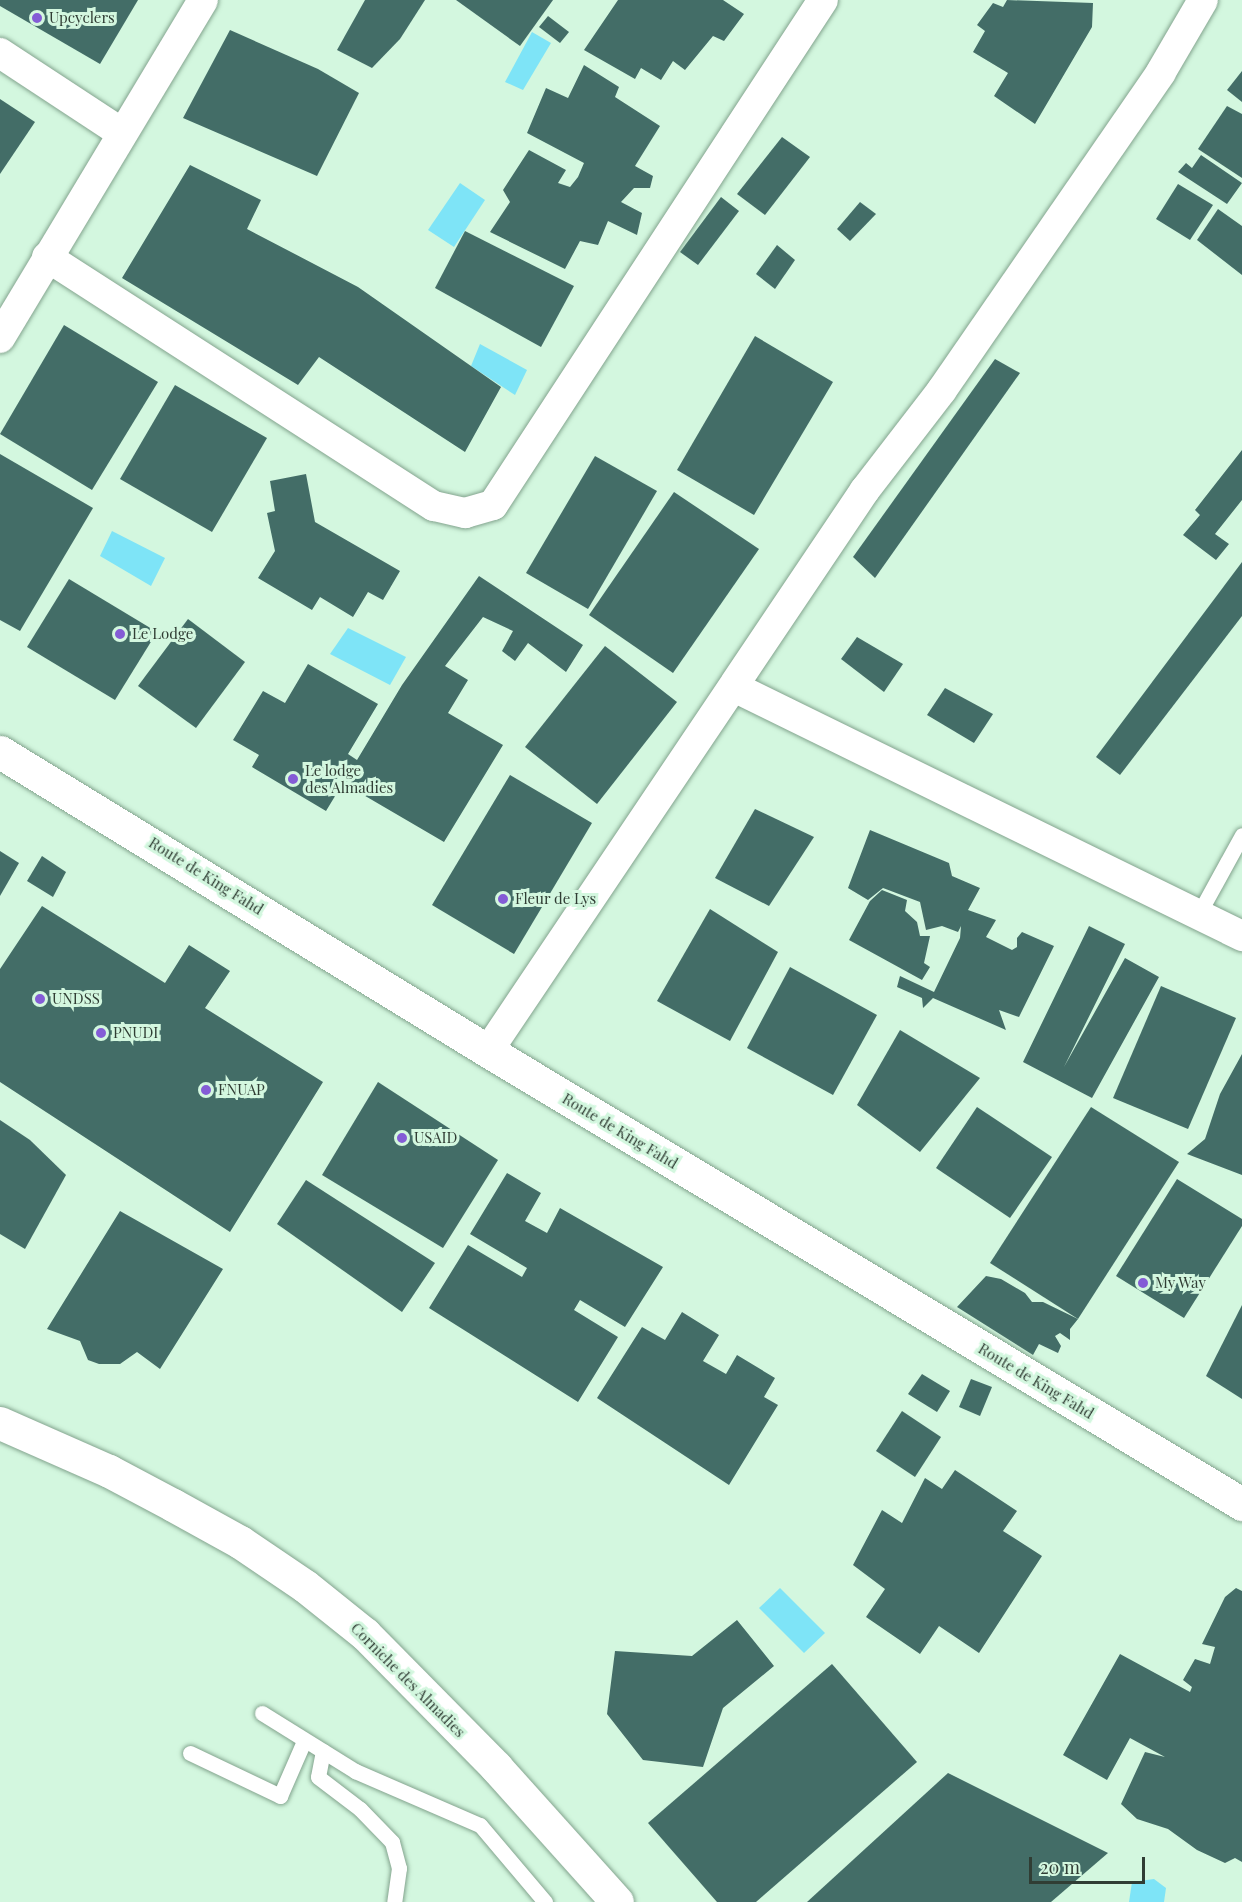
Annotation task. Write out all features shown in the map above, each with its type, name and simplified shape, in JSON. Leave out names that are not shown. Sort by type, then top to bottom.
[{"type":"street","points":[[0,338],[203,0]]},
{"type":"street","points":[[47,257],[434,506],[465,513],[493,505],[823,0]]},
{"type":"street","points":[[488,1052],[865,490],[942,390],[1161,72],[1203,0]]},
{"type":"street","points":[[0,53],[122,133]]},
{"type":"street","points":[[734,687],[1242,936]]},
{"type":"street","name":"Route de King Fahd","points":[[0,752],[488,1052],[1242,1504]]},
{"type":"street","name":"Corniche des Almadies","points":[[0,1423],[109,1472],[174,1505],[240,1542],[305,1586],[365,1634],[496,1767],[617,1902]]},
{"type":"lane","points":[[1198,915],[1242,835]]},
{"type":"lane","points":[[262,1713],[355,1771],[480,1825],[545,1902]]},
{"type":"lane","points":[[190,1753],[280,1796],[304,1741]]},
{"type":"lane","points":[[323,1751],[318,1777],[360,1809],[392,1842],[399,1868],[394,1902]]},
{"type":"water","points":[[532,32],[551,43],[523,90],[505,82]]},
{"type":"water","points":[[460,183],[485,200],[454,247],[428,230]]},
{"type":"water","points":[[480,344],[527,370],[515,395],[471,366]]},
{"type":"water","points":[[112,531],[165,558],[151,586],[100,556]]},
{"type":"water","points":[[348,628],[406,657],[390,685],[330,654]]},
{"type":"water","points":[[780,1588],[825,1633],[804,1653],[759,1608]]},
{"type":"water","points":[[1154,1879],[1166,1888],[1164,1902],[1129,1902],[1132,1882]]},
{"type":"building","points":[[0,0],[138,0],[100,64],[0,6]]},
{"type":"building","points":[[365,0],[425,0],[400,39],[372,68],[337,50]]},
{"type":"building","points":[[456,0],[553,0],[520,46]]},
{"type":"building","points":[[618,0],[723,0],[744,14],[724,41],[713,36],[685,70],[673,61],[661,80],[641,68],[635,79],[584,50]]},
{"type":"building","points":[[1007,0],[1093,3],[1092,27],[1035,124],[994,96],[1008,73],[973,52],[985,31],[977,25],[993,3],[1003,7]]},
{"type":"building","points":[[548,16],[569,32],[560,43],[539,27]]},
{"type":"building","points":[[230,30],[318,69],[359,93],[317,176],[183,118]]},
{"type":"building","points":[[584,65],[619,87],[615,97],[660,126],[635,166],[653,176],[650,188],[634,188],[621,202],[642,213],[637,235],[608,221],[598,245],[580,241],[565,269],[490,232],[510,202],[503,190],[529,150],[566,170],[558,183],[570,187],[578,177],[584,163],[527,133],[546,88],[568,98]]},
{"type":"building","points":[[1242,71],[1242,102],[1227,90]]},
{"type":"building","points":[[0,99],[35,122],[0,174]]},
{"type":"building","points":[[1227,106],[1242,114],[1242,178],[1198,149]]},
{"type":"building","points":[[782,137],[810,157],[765,215],[737,194]]},
{"type":"building","points":[[1201,155],[1242,183],[1227,204],[1178,172],[1186,163],[1192,168]]},
{"type":"building","points":[[190,165],[261,200],[247,229],[358,287],[501,387],[465,452],[319,357],[298,385],[122,278]]},
{"type":"building","points":[[1178,184],[1213,205],[1190,240],[1156,219]]},
{"type":"building","points":[[721,197],[739,211],[698,265],[680,252]]},
{"type":"building","points":[[860,202],[876,214],[850,241],[837,229]]},
{"type":"building","points":[[1218,209],[1242,226],[1242,275],[1197,240]]},
{"type":"building","points":[[465,231],[574,286],[541,347],[435,288]]},
{"type":"building","points":[[777,245],[795,260],[775,289],[756,274]]},
{"type":"building","points":[[64,325],[158,382],[92,490],[0,434]]},
{"type":"building","points":[[755,336],[833,382],[754,515],[677,470]]},
{"type":"building","points":[[995,359],[1020,373],[875,578],[853,557]]},
{"type":"building","points":[[175,385],[267,438],[212,532],[120,479]]},
{"type":"building","points":[[1242,450],[1242,500],[1215,534],[1229,544],[1216,560],[1183,535],[1200,515],[1195,510]]},
{"type":"building","points":[[0,454],[93,508],[20,631],[0,620]]},
{"type":"building","points":[[595,456],[657,491],[588,609],[526,573]]},
{"type":"building","points":[[306,474],[315,522],[400,571],[383,600],[368,592],[353,617],[320,597],[312,610],[258,578],[275,551],[267,513],[275,511],[270,481]]},
{"type":"building","points":[[674,492],[759,549],[673,673],[589,615]]},
{"type":"building","points":[[1242,562],[1242,616],[1120,775],[1096,757]]},
{"type":"building","points":[[479,576],[583,645],[566,672],[528,643],[515,661],[502,651],[513,631],[483,617],[445,666],[468,680],[448,713],[503,745],[444,842],[343,783],[326,811],[252,767],[259,755],[233,740],[263,691],[285,703],[308,664],[378,704],[348,754],[357,760],[402,685]]},
{"type":"building","points":[[69,579],[157,632],[115,700],[27,647]]},
{"type":"building","points":[[188,619],[245,662],[196,728],[138,686]]},
{"type":"building","points":[[857,637],[903,664],[884,692],[841,659]]},
{"type":"building","points":[[605,646],[677,702],[597,804],[525,747]]},
{"type":"building","points":[[945,688],[993,714],[974,743],[927,715]]},
{"type":"building","points":[[510,775],[592,823],[514,954],[432,905]]},
{"type":"building","points":[[755,809],[814,837],[769,906],[715,878]]},
{"type":"building","points":[[870,830],[949,863],[952,876],[980,888],[968,910],[996,920],[986,937],[1012,950],[1017,947],[1017,938],[1022,932],[1054,946],[1019,1017],[999,1010],[1006,1030],[933,998],[923,1008],[922,998],[897,987],[900,976],[934,992],[960,938],[961,926],[958,932],[942,926],[926,930],[920,902],[883,888],[868,900],[848,888]]},
{"type":"building","points":[[0,851],[19,863],[0,896]]},
{"type":"building","points":[[42,856],[66,872],[53,897],[27,881]]},
{"type":"building","points":[[882,890],[907,900],[905,911],[917,922],[920,936],[930,936],[924,963],[930,967],[922,980],[849,940],[870,901]]},
{"type":"building","points":[[42,906],[165,983],[189,945],[230,971],[205,1008],[323,1082],[230,1232],[0,1082],[0,969]]},
{"type":"building","points":[[710,909],[778,952],[730,1041],[657,1001]]},
{"type":"building","points":[[1089,926],[1125,944],[1064,1067],[1125,958],[1159,977],[1092,1098],[1023,1062]]},
{"type":"building","points":[[790,967],[877,1015],[833,1095],[747,1048]]},
{"type":"building","points":[[1161,986],[1236,1018],[1188,1129],[1113,1098]]},
{"type":"building","points":[[900,1030],[980,1078],[920,1152],[857,1105]]},
{"type":"building","points":[[1242,1054],[1242,1175],[1187,1154],[1205,1139],[1220,1094]]},
{"type":"building","points":[[378,1082],[498,1160],[443,1248],[322,1175]]},
{"type":"building","points":[[977,1107],[1052,1157],[1010,1218],[936,1168]]},
{"type":"building","points":[[1091,1107],[1179,1162],[1078,1319],[990,1263]]},
{"type":"building","points":[[0,1120],[30,1140],[66,1175],[25,1249],[0,1234]]},
{"type":"building","points":[[507,1173],[541,1193],[525,1221],[547,1233],[560,1208],[663,1267],[625,1327],[580,1300],[574,1310],[618,1337],[578,1402],[429,1308],[468,1245],[522,1277],[527,1268],[470,1234]]},
{"type":"building","points":[[1177,1179],[1242,1219],[1242,1226],[1184,1318],[1116,1276]]},
{"type":"building","points":[[306,1180],[435,1263],[402,1312],[277,1224]]},
{"type":"building","points":[[120,1211],[223,1269],[160,1369],[137,1352],[120,1364],[99,1364],[88,1360],[80,1341],[47,1329]]},
{"type":"building","points":[[986,1276],[1001,1279],[1025,1293],[1032,1302],[1043,1302],[1078,1319],[1070,1329],[1070,1340],[1060,1333],[1055,1336],[1061,1346],[1058,1353],[1039,1344],[1033,1355],[957,1307]]},
{"type":"building","points":[[1242,1305],[1242,1399],[1206,1376]]},
{"type":"building","points":[[682,1312],[719,1335],[703,1361],[726,1374],[737,1355],[775,1378],[764,1397],[778,1405],[729,1485],[597,1398],[642,1327],[665,1340]]},
{"type":"building","points":[[922,1374],[950,1391],[937,1412],[908,1394]]},
{"type":"building","points":[[971,1379],[992,1387],[980,1416],[959,1407]]},
{"type":"building","points":[[902,1411],[941,1437],[915,1477],[876,1451]]},
{"type":"building","points":[[955,1470],[1017,1511],[1003,1531],[1042,1556],[979,1653],[939,1626],[920,1654],[866,1617],[885,1589],[853,1565],[882,1510],[902,1523],[925,1478],[942,1489]]},
{"type":"building","points":[[1236,1588],[1242,1591],[1242,1862],[1235,1858],[1225,1863],[1197,1850],[1168,1829],[1137,1819],[1121,1804],[1145,1752],[1165,1757],[1130,1738],[1107,1780],[1063,1755],[1120,1654],[1190,1692],[1192,1687],[1183,1680],[1195,1659],[1210,1664],[1215,1647],[1202,1644],[1225,1597]]},
{"type":"building","points":[[737,1620],[774,1666],[723,1708],[703,1767],[643,1760],[607,1714],[615,1651],[692,1656]]},
{"type":"building","points":[[832,1664],[917,1762],[756,1902],[717,1902],[648,1823]]},
{"type":"building","points":[[948,1773],[1108,1853],[1051,1902],[807,1902]]},
{"type":"place","name":"Upcyclers","points":[[37,18]]},
{"type":"place","name":"Le Lodge","points":[[120,634]]},
{"type":"place","name":"Le lodge des Almadies","points":[[293,779]]},
{"type":"place","name":"Fleur de Lys","points":[[503,899]]},
{"type":"place","name":"UNDSS","points":[[40,999]]},
{"type":"place","name":"PNUDI","points":[[101,1033]]},
{"type":"place","name":"FNUAP","points":[[206,1090]]},
{"type":"place","name":"USAID","points":[[402,1138]]},
{"type":"place","name":"My Way","points":[[1143,1283]]}]
